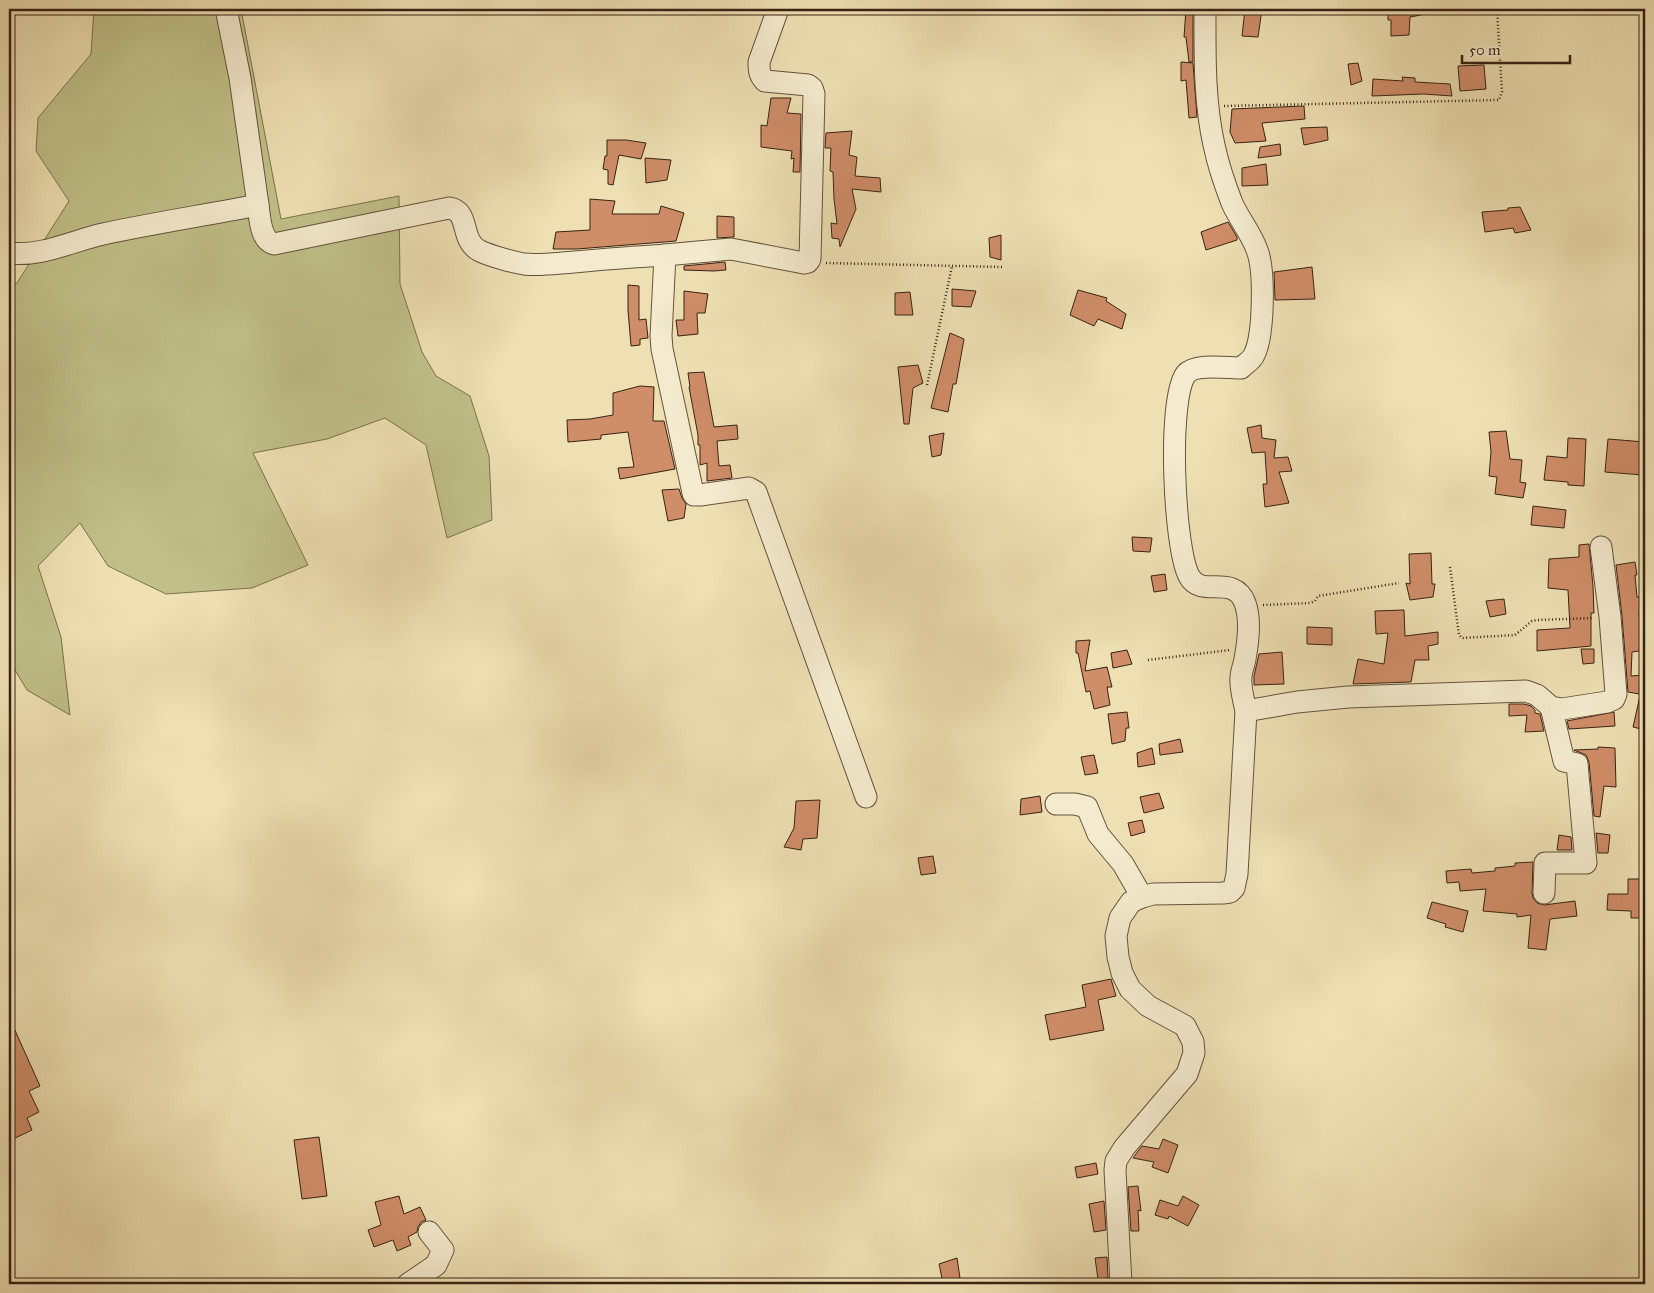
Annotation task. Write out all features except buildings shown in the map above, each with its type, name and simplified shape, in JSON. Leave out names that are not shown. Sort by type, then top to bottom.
[{"type":"street","points":[[226,9],[240,78],[258,206],[263,234],[267,241],[274,244],[449,208],[460,212],[469,241],[473,246],[480,251],[524,264],[545,264],[731,249],[808,262],[811,255],[814,94],[812,88],[808,85],[764,81],[760,77],[759,70],[759,62],[778,9]]},
{"type":"street","points":[[1121,1284],[1116,1161],[1124,1148],[1187,1074],[1194,1053],[1193,1042],[1185,1026],[1148,1006],[1130,989],[1122,973],[1118,958],[1116,936],[1120,918],[1131,902],[1153,894],[1230,892],[1234,888],[1237,874],[1246,711],[1241,678],[1248,637],[1246,605],[1242,596],[1236,590],[1228,587],[1202,586],[1190,578],[1180,541],[1174,493],[1178,403],[1181,384],[1187,373],[1195,368],[1205,367],[1241,368],[1254,356],[1260,336],[1262,275],[1258,252],[1250,233],[1232,204],[1214,148],[1207,106],[1205,9]]},
{"type":"street","points":[[9,253],[18,254],[39,251],[101,235],[258,206]]},
{"type":"street","points":[[665,255],[662,349],[693,493],[700,496],[748,488],[756,492],[866,797]]},
{"type":"street","points":[[1246,711],[1296,702],[1340,698],[1526,691],[1537,695],[1551,707],[1562,709],[1614,700],[1616,694],[1610,617],[1601,547]]},
{"type":"street","points":[[1544,893],[1545,863],[1586,863],[1576,764],[1564,761],[1551,707]]},
{"type":"street","points":[[1056,804],[1076,804],[1087,807],[1098,834],[1123,864],[1142,897]]},
{"type":"street","points":[[408,1284],[436,1265],[443,1250],[429,1232]]},
{"type":"path","points":[[1207,106],[1499,100],[1502,92],[1497,9]]},
{"type":"path","points":[[808,262],[1002,267]]},
{"type":"path","points":[[927,385],[952,266]]},
{"type":"path","points":[[1450,567],[1462,638],[1515,635],[1532,621],[1537,620],[1610,617]]},
{"type":"path","points":[[1246,605],[1310,603],[1315,601],[1318,596],[1398,583]]},
{"type":"path","points":[[1148,660],[1247,648]]},
{"type":"green space","points":[[94,9],[241,9],[281,219],[399,196],[400,284],[422,352],[436,376],[470,396],[489,456],[492,520],[447,538],[426,445],[385,418],[327,439],[253,453],[308,565],[252,588],[166,594],[108,566],[80,523],[38,566],[61,637],[70,715],[27,690],[9,660],[9,286],[17,283],[69,201],[36,151],[38,118],[91,54]]}]
